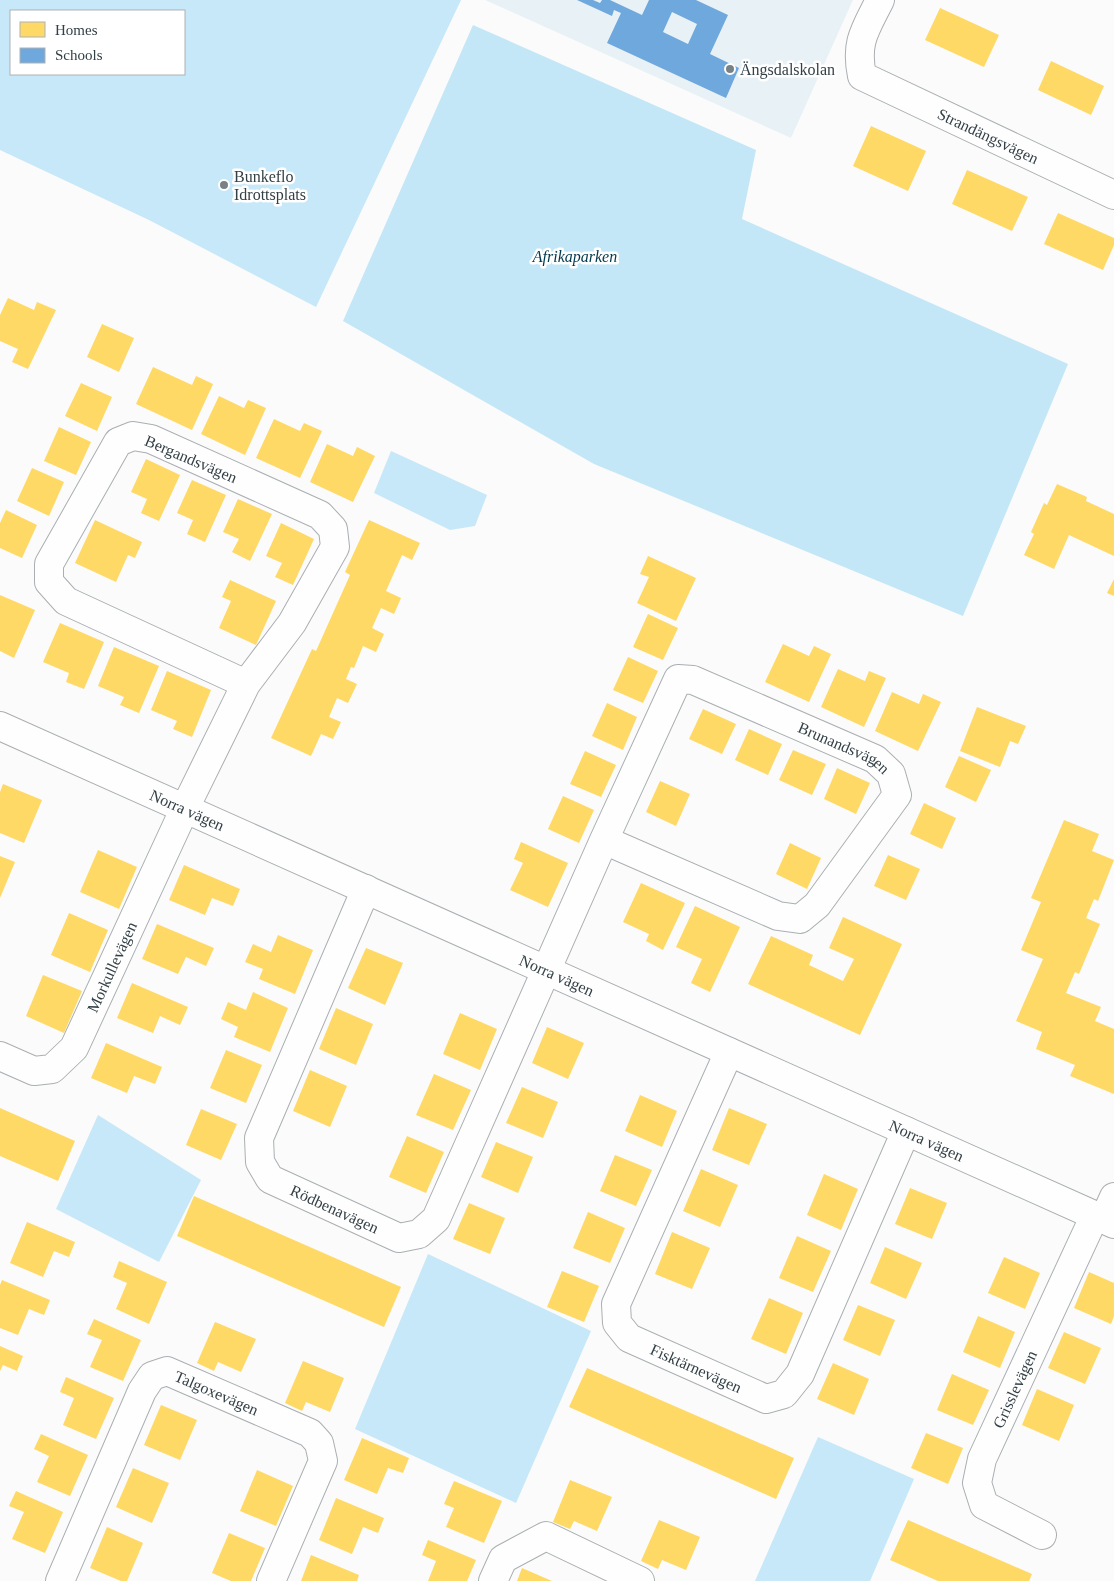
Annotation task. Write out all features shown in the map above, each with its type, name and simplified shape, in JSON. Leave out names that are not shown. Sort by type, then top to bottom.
[{"type":"street","name":"Strandängsvägen","points":[[880,0],[861,38],[858,59],[862,76],[1114,195]]},
{"type":"street","name":"Bergandsvägen","points":[[185,808],[246,684],[292,623],[335,547],[333,529],[320,515],[150,439],[133,436],[118,442],[50,564],[49,582],[66,601],[246,684]]},
{"type":"street","name":"Brunandsvägen","points":[[547,970],[604,840],[678,680],[693,680],[875,760],[891,774],[897,795],[816,905],[800,919],[778,916],[604,840]]},
{"type":"street","name":"Norra vägen","points":[[1,729],[185,808],[906,1131],[1107,1214]]},
{"type":"street","name":"Morkullevägen","points":[[0,1056],[34,1071],[52,1069],[74,1048],[185,808]]},
{"type":"street","name":"Rödbenavägen","points":[[366,889],[259,1138],[260,1162],[270,1179],[399,1238],[419,1234],[436,1219],[547,970]]},
{"type":"street","name":"Fisktärnevägen","points":[[729,1052],[616,1304],[617,1323],[629,1338],[766,1399],[784,1394],[800,1374],[906,1131]]},
{"type":"street","name":"Grisslevägen","points":[[1042,1535],[984,1505],[977,1483],[982,1459],[1107,1214]]},
{"type":"street","name":"Talgoxevägen","points":[[60,1581],[142,1391],[152,1376],[167,1371],[310,1433],[319,1443],[323,1461],[271,1581]]},
{"type":"street","points":[[493,1581],[503,1559],[546,1536],[640,1581]]},
{"type":"shaded area","name":"Bunkeflo Idrottsplats","points":[[0,0],[461,0],[316,307],[149,220],[0,150]]},
{"type":"shaded area","name":"Ängsdalskolan","points":[[485,0],[853,0],[791,138]]},
{"type":"shaded area","points":[[391,451],[487,495],[475,526],[450,530],[374,493]]},
{"type":"shaded area","points":[[98,1115],[201,1180],[159,1262],[56,1209]]},
{"type":"shaded area","points":[[428,1254],[591,1331],[516,1503],[355,1429]]},
{"type":"shaded area","points":[[818,1437],[914,1479],[870,1581],[755,1581]]},
{"type":"green space","name":"Afrikaparken","points":[[473,25],[756,150],[742,219],[1068,364],[963,616],[594,464],[343,321]]},
{"type":"building: Homes","points":[[940,8],[999,35],[984,67],[925,40]]},
{"type":"building: Homes","points":[[1051,61],[1104,86],[1091,115],[1038,90]]},
{"type":"building: Homes","points":[[871,126],[926,151],[908,191],[853,166]]},
{"type":"building: Homes","points":[[967,170],[1028,197],[1012,231],[952,204]]},
{"type":"building: Homes","points":[[1058,213],[1114,238],[1114,245],[1103,270],[1044,244]]},
{"type":"building: Homes","points":[[8,298],[34,310],[37,302],[56,310],[28,369],[12,362],[18,349],[0,341],[0,315]]},
{"type":"building: Homes","points":[[102,324],[134,338],[119,372],[87,357]]},
{"type":"building: Homes","points":[[153,367],[192,385],[196,376],[213,384],[192,430],[136,404]]},
{"type":"building: Homes","points":[[81,383],[112,397],[97,431],[65,416]]},
{"type":"building: Homes","points":[[219,396],[244,408],[248,400],[266,408],[245,455],[201,434]]},
{"type":"building: Homes","points":[[274,419],[300,431],[304,423],[322,431],[300,478],[256,458]]},
{"type":"building: Homes","points":[[59,427],[91,442],[76,475],[44,461]]},
{"type":"building: Homes","points":[[327,444],[353,456],[357,447],[375,456],[353,502],[310,482]]},
{"type":"building: Homes","points":[[146,459],[180,475],[159,521],[141,513],[147,499],[131,492]]},
{"type":"building: Homes","points":[[32,468],[64,482],[49,516],[17,501]]},
{"type":"building: Homes","points":[[192,480],[226,495],[205,542],[187,534],[193,520],[177,513]]},
{"type":"building: Homes","points":[[1057,484],[1087,497],[1086,501],[1114,514],[1114,556],[1069,535],[1054,569],[1024,555],[1034,534],[1031,532],[1044,503],[1047,505]]},
{"type":"building: Homes","points":[[238,499],[272,514],[250,561],[232,552],[239,539],[223,532]]},
{"type":"building: Homes","points":[[6,510],[37,525],[22,558],[0,548],[0,523]]},
{"type":"building: Homes","points":[[95,520],[142,542],[135,558],[128,555],[116,582],[75,563]]},
{"type":"building: Homes","points":[[369,520],[420,543],[412,560],[402,555],[386,591],[401,598],[394,614],[381,608],[372,628],[384,634],[376,652],[363,646],[354,668],[351,667],[346,679],[357,684],[348,703],[337,698],[329,717],[341,722],[333,739],[321,734],[311,756],[271,738],[312,649],[316,651],[350,575],[345,572]]},
{"type":"building: Homes","points":[[281,523],[314,539],[293,585],[275,577],[282,563],[266,556]]},
{"type":"building: Homes","points":[[648,556],[696,578],[676,621],[637,603],[649,577],[640,574]]},
{"type":"building: Homes","points":[[1114,579],[1114,596],[1107,593]]},
{"type":"building: Homes","points":[[230,580],[276,601],[256,645],[219,628],[231,601],[222,597]]},
{"type":"building: Homes","points":[[0,595],[35,610],[14,658],[0,651]]},
{"type":"building: Homes","points":[[648,614],[678,628],[663,660],[633,647]]},
{"type":"building: Homes","points":[[60,623],[104,642],[84,689],[66,682],[69,673],[43,662]]},
{"type":"building: Homes","points":[[783,644],[809,656],[814,646],[831,654],[809,702],[765,682]]},
{"type":"building: Homes","points":[[114,647],[159,666],[139,713],[120,705],[124,697],[98,686]]},
{"type":"building: Homes","points":[[628,657],[658,671],[643,703],[613,690]]},
{"type":"building: Homes","points":[[838,669],[865,681],[869,671],[886,678],[864,727],[821,707]]},
{"type":"building: Homes","points":[[167,671],[211,690],[192,737],[173,729],[177,721],[151,710]]},
{"type":"building: Homes","points":[[892,692],[919,704],[923,694],[941,702],[918,751],[875,731]]},
{"type":"building: Homes","points":[[607,703],[637,717],[623,750],[592,736]]},
{"type":"building: Homes","points":[[977,707],[1026,726],[1018,744],[1010,741],[1000,767],[960,751]]},
{"type":"building: Homes","points":[[703,709],[736,724],[722,754],[689,739]]},
{"type":"building: Homes","points":[[749,729],[782,744],[768,775],[735,760]]},
{"type":"building: Homes","points":[[793,750],[826,764],[812,795],[779,780]]},
{"type":"building: Homes","points":[[585,751],[616,765],[601,797],[570,784]]},
{"type":"building: Homes","points":[[959,756],[991,770],[976,802],[945,787]]},
{"type":"building: Homes","points":[[837,768],[870,783],[856,814],[824,799]]},
{"type":"building: Homes","points":[[660,781],[690,794],[676,826],[646,812]]},
{"type":"building: Homes","points":[[3,784],[42,800],[24,843],[0,833],[0,792]]},
{"type":"building: Homes","points":[[563,796],[594,810],[579,843],[548,829]]},
{"type":"building: Homes","points":[[924,803],[956,818],[942,849],[910,834]]},
{"type":"building: Homes","points":[[1064,820],[1099,834],[1092,851],[1114,860],[1098,901],[1094,899],[1086,918],[1100,924],[1079,974],[1075,972],[1066,993],[1101,1007],[1095,1021],[1114,1029],[1114,1094],[1070,1076],[1075,1065],[1036,1049],[1042,1032],[1016,1021],[1043,959],[1021,950],[1041,902],[1031,898]]},
{"type":"building: Homes","points":[[521,842],[568,863],[548,907],[510,890],[523,863],[514,859]]},
{"type":"building: Homes","points":[[790,843],[821,858],[807,889],[776,874]]},
{"type":"building: Homes","points":[[98,850],[137,867],[119,909],[80,892]]},
{"type":"building: Homes","points":[[888,855],[920,869],[906,900],[874,886]]},
{"type":"building: Homes","points":[[0,856],[15,862],[0,898]]},
{"type":"building: Homes","points":[[184,865],[240,889],[233,906],[212,898],[205,915],[169,900]]},
{"type":"building: Homes","points":[[641,883],[685,903],[663,950],[646,941],[649,934],[623,922]]},
{"type":"building: Homes","points":[[695,906],[740,927],[710,992],[691,983],[702,959],[676,947]]},
{"type":"building: Homes","points":[[69,913],[108,930],[90,972],[51,955]]},
{"type":"building: Homes","points":[[843,917],[902,944],[860,1035],[748,984],[771,936],[813,955],[809,965],[843,981],[854,959],[829,948]]},
{"type":"building: Homes","points":[[157,924],[214,948],[206,966],[186,957],[178,974],[142,959]]},
{"type":"building: Homes","points":[[278,935],[313,950],[295,994],[259,979],[263,969],[245,962],[253,944],[271,952]]},
{"type":"building: Homes","points":[[366,948],[403,963],[385,1005],[348,988]]},
{"type":"building: Homes","points":[[43,975],[82,991],[64,1033],[26,1016]]},
{"type":"building: Homes","points":[[132,983],[188,1007],[180,1025],[160,1016],[153,1033],[117,1018]]},
{"type":"building: Homes","points":[[253,992],[288,1008],[270,1052],[234,1037],[238,1027],[221,1019],[228,1002],[246,1010]]},
{"type":"building: Homes","points":[[336,1008],[373,1024],[356,1065],[319,1049]]},
{"type":"building: Homes","points":[[460,1013],[497,1029],[480,1070],[443,1054]]},
{"type":"building: Homes","points":[[547,1027],[584,1043],[568,1079],[532,1063]]},
{"type":"building: Homes","points":[[106,1043],[162,1067],[155,1084],[134,1076],[127,1093],[91,1078]]},
{"type":"building: Homes","points":[[226,1050],[262,1065],[246,1103],[210,1088]]},
{"type":"building: Homes","points":[[310,1070],[347,1086],[330,1127],[293,1111]]},
{"type":"building: Homes","points":[[434,1074],[471,1090],[453,1130],[416,1115]]},
{"type":"building: Homes","points":[[522,1087],[558,1102],[543,1138],[506,1123]]},
{"type":"building: Homes","points":[[640,1095],[677,1111],[662,1147],[625,1131]]},
{"type":"building: Homes","points":[[0,1108],[75,1141],[58,1181],[0,1156]]},
{"type":"building: Homes","points":[[729,1108],[767,1124],[749,1165],[712,1150]]},
{"type":"building: Homes","points":[[201,1109],[237,1124],[221,1160],[186,1145]]},
{"type":"building: Homes","points":[[407,1136],[444,1152],[426,1193],[389,1177]]},
{"type":"building: Homes","points":[[496,1142],[533,1157],[518,1193],[481,1177]]},
{"type":"building: Homes","points":[[615,1155],[652,1170],[636,1206],[600,1191]]},
{"type":"building: Homes","points":[[701,1169],[738,1185],[720,1227],[683,1211]]},
{"type":"building: Homes","points":[[824,1174],[858,1189],[841,1230],[807,1215]]},
{"type":"building: Homes","points":[[910,1188],[947,1203],[932,1239],[895,1224]]},
{"type":"building: Homes","points":[[194,1196],[401,1287],[384,1327],[177,1236]]},
{"type":"building: Homes","points":[[469,1203],[505,1218],[490,1254],[453,1239]]},
{"type":"building: Homes","points":[[588,1212],[625,1228],[610,1263],[573,1248]]},
{"type":"building: Homes","points":[[27,1222],[75,1242],[69,1257],[54,1251],[43,1277],[10,1263]]},
{"type":"building: Homes","points":[[672,1232],[710,1248],[692,1289],[655,1274]]},
{"type":"building: Homes","points":[[797,1236],[831,1251],[813,1292],[779,1278]]},
{"type":"building: Homes","points":[[885,1247],[922,1263],[906,1299],[870,1283]]},
{"type":"building: Homes","points":[[1004,1257],[1040,1273],[1025,1309],[988,1293]]},
{"type":"building: Homes","points":[[119,1261],[167,1282],[149,1324],[116,1309],[127,1283],[113,1277]]},
{"type":"building: Homes","points":[[562,1271],[599,1286],[584,1322],[547,1307]]},
{"type":"building: Homes","points":[[1089,1272],[1114,1283],[1114,1316],[1111,1324],[1074,1308]]},
{"type":"building: Homes","points":[[2,1280],[50,1300],[44,1315],[29,1309],[18,1335],[0,1328],[0,1285]]},
{"type":"building: Homes","points":[[769,1298],[803,1313],[786,1354],[751,1339]]},
{"type":"building: Homes","points":[[858,1305],[895,1320],[880,1356],[843,1340]]},
{"type":"building: Homes","points":[[978,1316],[1015,1332],[1000,1368],[963,1352]]},
{"type":"building: Homes","points":[[94,1319],[141,1340],[123,1381],[90,1367],[102,1340],[87,1334]]},
{"type":"building: Homes","points":[[215,1322],[256,1339],[241,1372],[218,1362],[214,1371],[197,1363]]},
{"type":"building: Homes","points":[[1064,1332],[1101,1348],[1085,1384],[1048,1368]]},
{"type":"building: Homes","points":[[0,1346],[23,1356],[17,1371],[3,1365],[0,1371]]},
{"type":"building: Homes","points":[[303,1361],[344,1378],[330,1412],[306,1402],[302,1411],[285,1403]]},
{"type":"building: Homes","points":[[833,1363],[869,1379],[854,1415],[817,1399]]},
{"type":"building: Homes","points":[[587,1368],[794,1458],[776,1499],[569,1407]]},
{"type":"building: Homes","points":[[952,1374],[989,1390],[973,1425],[937,1410]]},
{"type":"building: Homes","points":[[66,1377],[114,1398],[96,1439],[63,1425],[74,1398],[60,1392]]},
{"type":"building: Homes","points":[[1037,1389],[1074,1405],[1059,1441],[1022,1425]]},
{"type":"building: Homes","points":[[161,1405],[197,1420],[180,1460],[144,1445]]},
{"type":"building: Homes","points":[[926,1433],[963,1448],[948,1484],[911,1468]]},
{"type":"building: Homes","points":[[41,1434],[88,1455],[70,1496],[37,1482],[49,1456],[34,1449]]},
{"type":"building: Homes","points":[[362,1438],[409,1458],[403,1473],[388,1468],[377,1494],[344,1480]]},
{"type":"building: Homes","points":[[133,1468],[169,1483],[152,1523],[116,1507]]},
{"type":"building: Homes","points":[[257,1470],[293,1486],[276,1526],[240,1511]]},
{"type":"building: Homes","points":[[570,1480],[612,1497],[597,1531],[574,1521],[570,1529],[553,1522]]},
{"type":"building: Homes","points":[[454,1481],[502,1501],[484,1543],[446,1527],[454,1508],[444,1504]]},
{"type":"building: Homes","points":[[16,1491],[63,1512],[45,1553],[12,1539],[24,1512],[9,1506]]},
{"type":"building: Homes","points":[[336,1498],[384,1518],[378,1533],[363,1527],[352,1554],[319,1540]]},
{"type":"building: Homes","points":[[659,1520],[700,1537],[686,1570],[662,1560],[658,1569],[641,1561]]},
{"type":"building: Homes","points":[[908,1520],[1032,1574],[1029,1581],[938,1581],[890,1560]]},
{"type":"building: Homes","points":[[107,1527],[143,1543],[127,1581],[121,1581],[90,1568]]},
{"type":"building: Homes","points":[[229,1533],[265,1548],[251,1581],[231,1581],[212,1573]]},
{"type":"building: Homes","points":[[428,1540],[476,1560],[467,1581],[428,1581],[436,1561],[422,1555]]},
{"type":"building: Homes","points":[[311,1555],[359,1575],[357,1581],[301,1581]]},
{"type":"building: Homes","points":[[522,1568],[552,1581],[517,1581]]},
{"type":"building: Schools","points":[[577,0],[593,0],[600,3],[602,0],[610,0],[642,15],[649,0],[696,0],[728,15],[710,54],[739,68],[726,98],[607,43],[621,13],[614,10],[612,16]],"holes":[[[672,12],[697,24],[688,44],[663,32]]]},
{"type":"place","name":"Ängsdalskolan","points":[[730,69]]},
{"type":"place","name":"Bunkeflo Idrottsplats","points":[[224,185]]}]
